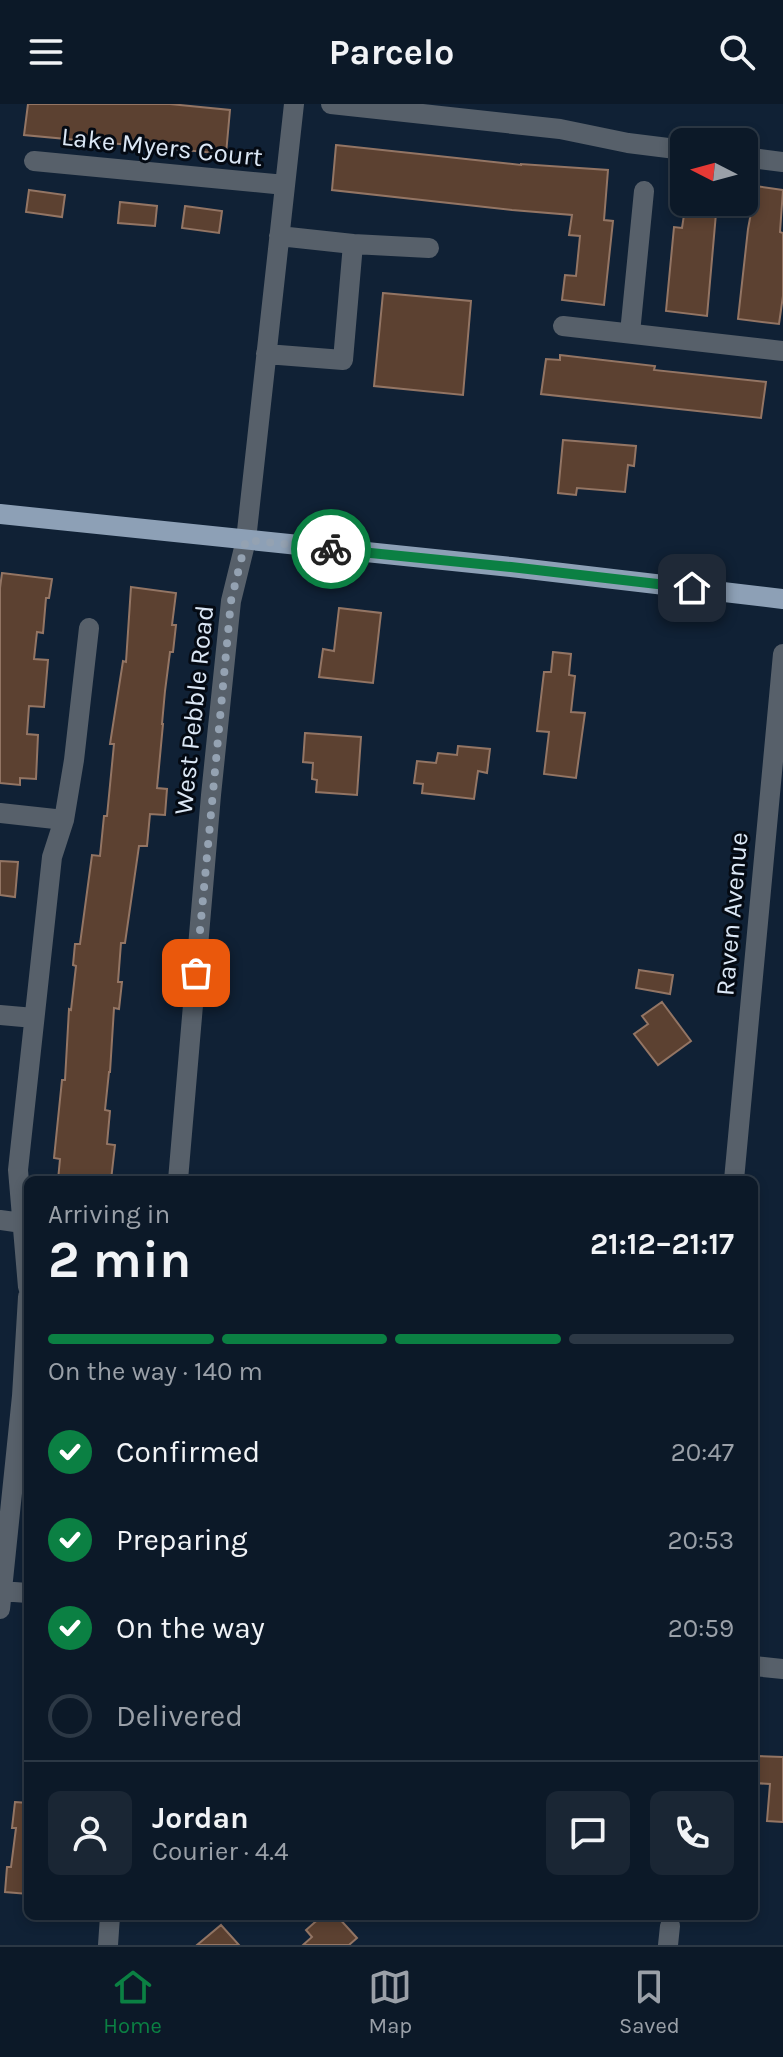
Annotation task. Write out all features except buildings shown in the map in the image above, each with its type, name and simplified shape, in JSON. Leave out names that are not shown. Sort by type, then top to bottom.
[{"type":"main road","points":[[0,514],[511,567],[783,599]]},
{"type":"street","name":"West Pebble Road","points":[[178,1176],[231,601],[246,540],[294,104]]},
{"type":"street","points":[[331,104],[560,129],[670,148]]},
{"type":"street","points":[[758,159],[783,162]]},
{"type":"street","name":"Lake Myers Court","points":[[34,161],[285,185]]},
{"type":"street","points":[[630,333],[644,191]]},
{"type":"street","points":[[279,236],[429,248]]},
{"type":"street","points":[[266,354],[343,360],[353,244]]},
{"type":"street","points":[[563,326],[783,351]]},
{"type":"street","points":[[24,1244],[18,1170],[34,1018],[52,857],[64,820],[74,760],[89,628]]},
{"type":"street","name":"Raven Avenue","points":[[734,1176],[783,654]]},
{"type":"street","points":[[0,813],[64,820]]},
{"type":"street","points":[[0,1015],[34,1018]]},
{"type":"street","points":[[0,1220],[22,1223]]},
{"type":"street","points":[[24,1363],[1,1597],[24,1594]]},
{"type":"street","points":[[758,1666],[783,1669]]},
{"type":"street","points":[[108,1945],[110,1920]]},
{"type":"way so far","points":[[196,973],[231,601],[246,540],[331,549]]},
{"type":"route","points":[[331,549],[692,588]]}]
